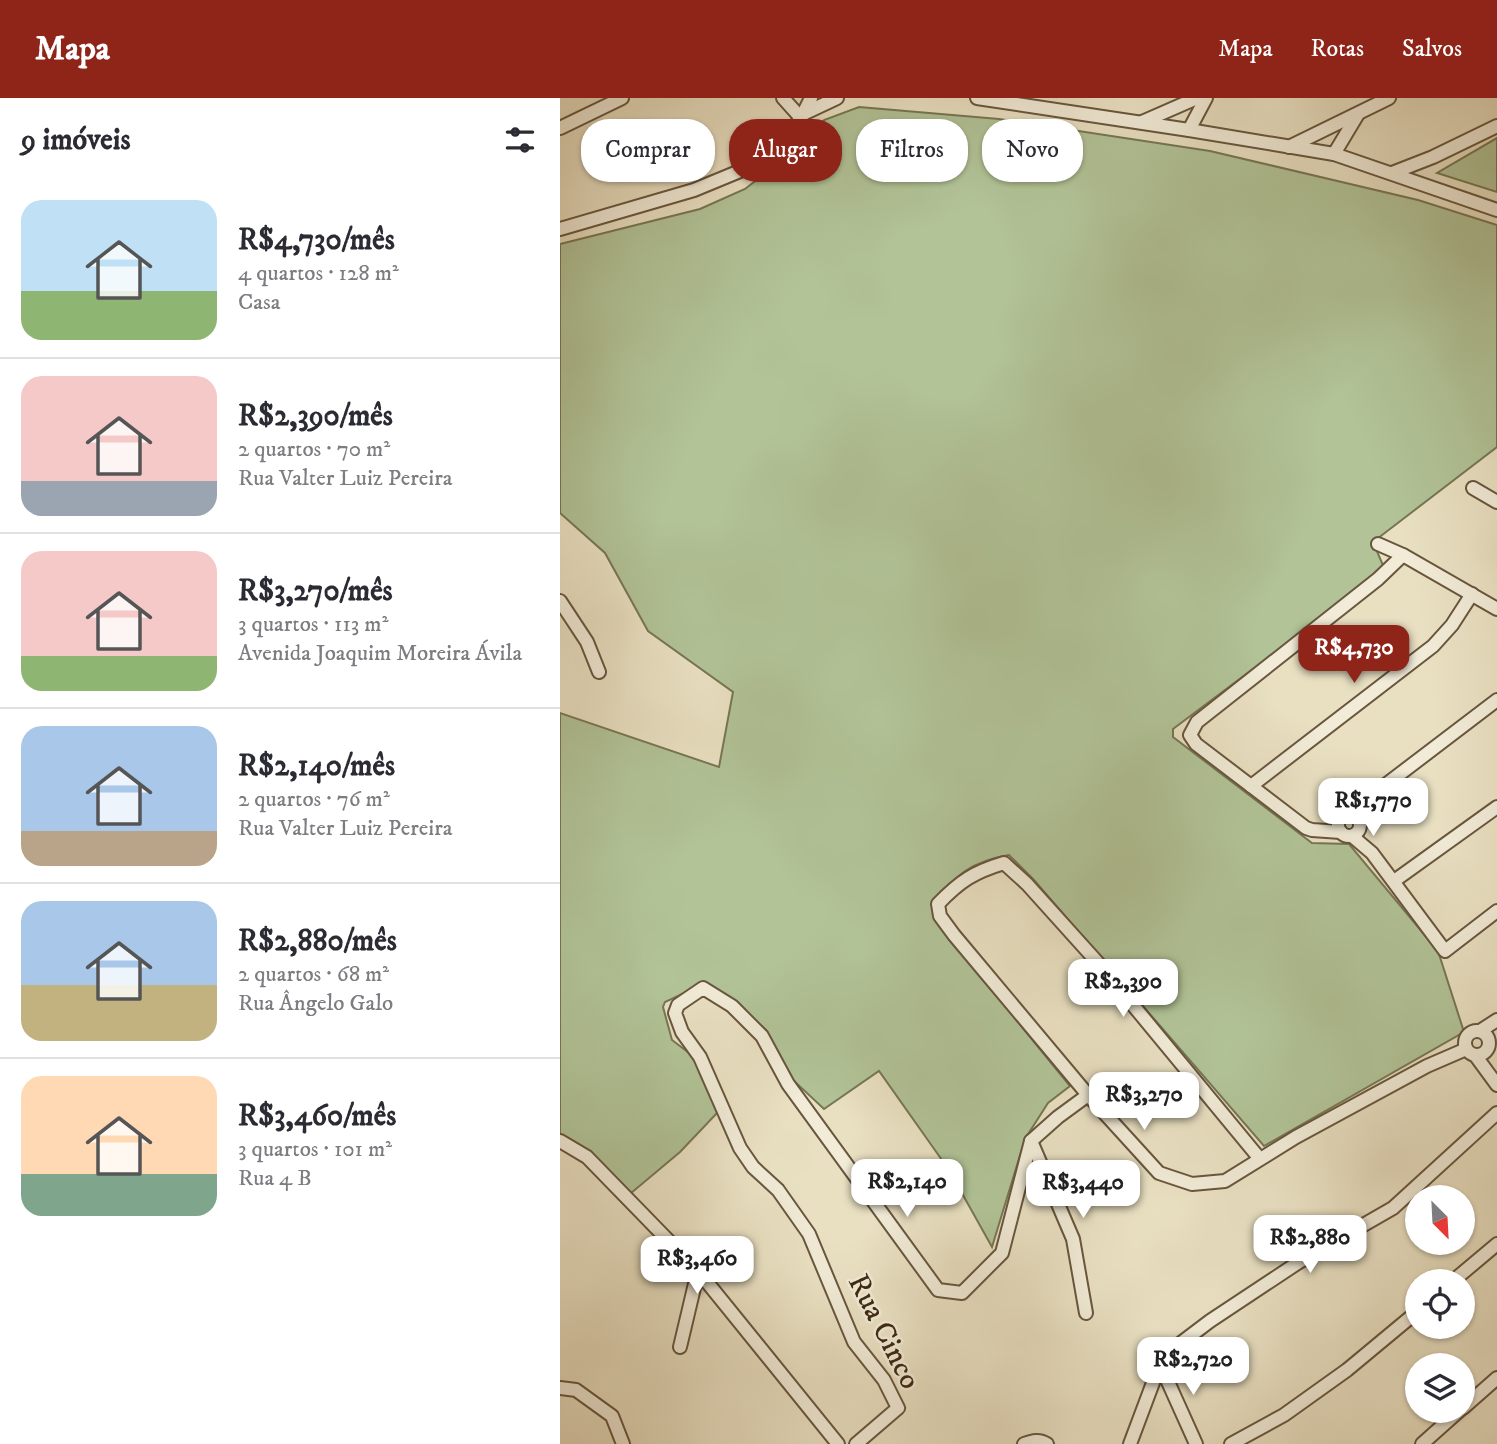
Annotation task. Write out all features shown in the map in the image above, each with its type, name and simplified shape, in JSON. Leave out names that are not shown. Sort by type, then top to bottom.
[{"type":"street","points":[[560,128],[621,98]]},
{"type":"street","points":[[782,98],[802,116]]},
{"type":"street","points":[[560,229],[694,190],[757,164],[784,140],[802,116],[811,98]]},
{"type":"street","points":[[802,116],[837,98]]},
{"type":"street","points":[[977,98],[1054,103],[1142,122],[1334,155],[1497,210]]},
{"type":"street","points":[[1142,122],[1197,98]]},
{"type":"street","points":[[1189,130],[1206,98]]},
{"type":"street","points":[[1289,148],[1389,98]]},
{"type":"street","points":[[1334,155],[1358,113]]},
{"type":"street","points":[[1392,173],[1433,157],[1497,126]]},
{"type":"street","points":[[1423,184],[1433,157]]},
{"type":"street","points":[[1473,488],[1497,502]]},
{"type":"street","points":[[1378,544],[1403,555],[1497,609]]},
{"type":"street","points":[[1403,555],[1378,579],[1197,722],[1192,730],[1192,739],[1306,828],[1322,831],[1349,825],[1376,794],[1497,701]]},
{"type":"street","points":[[1251,786],[1433,646],[1452,625],[1472,594]]},
{"type":"street","points":[[560,601],[587,642],[599,672]]},
{"type":"street","points":[[1394,881],[1497,807]]},
{"type":"street","points":[[1349,825],[1445,951],[1497,911]]},
{"type":"street","points":[[1260,1159],[1099,964],[1027,884],[1004,863],[980,870],[957,884],[938,904],[940,916],[1088,1096],[1159,1173],[1192,1184],[1225,1181],[1296,1137],[1415,1072],[1464,1050],[1483,1054],[1492,1041]]},
{"type":"street","name":"Rua Cinco","points":[[856,1444],[898,1408],[884,1381],[854,1342],[809,1234],[778,1191],[753,1167],[740,1148],[700,1057],[682,1032],[675,1013],[678,1004],[702,989],[733,1006],[762,1035],[788,1084],[938,1290],[962,1293],[1002,1253],[1031,1141]]},
{"type":"street","points":[[1497,1020],[1480,1031],[1468,1034],[1470,1051],[1497,1084]]},
{"type":"street","points":[[1480,1031],[1492,1041],[1497,1084]]},
{"type":"street","points":[[1086,1313],[1073,1240],[1031,1141],[1058,1117],[1088,1096]]},
{"type":"street","points":[[1130,1444],[1160,1364],[1173,1349],[1298,1262],[1392,1208],[1497,1113]]},
{"type":"street","points":[[560,1141],[587,1157],[698,1271],[838,1444]]},
{"type":"street","points":[[1467,1269],[1497,1244]]},
{"type":"street","points":[[680,1347],[698,1271]]},
{"type":"street","points":[[1231,1444],[1284,1415],[1347,1370],[1405,1322]]},
{"type":"street","points":[[1160,1364],[1196,1444]]},
{"type":"street","points":[[1475,1397],[1497,1378]]},
{"type":"street","points":[[560,1388],[576,1390],[611,1416],[623,1444]]},
{"type":"street","points":[[1422,1444],[1446,1423]]},
{"type":"street","points":[[1024,1444],[1033,1441],[1047,1444]]},
{"type":"green space","points":[[859,107],[999,119],[982,119],[982,182],[1083,182],[1083,132],[1210,151],[1418,200],[1497,225],[1497,447],[1373,542],[1385,570],[1173,729],[1173,737],[1312,843],[1349,844],[1438,951],[1464,1032],[1264,1146],[1034,880],[1009,855],[984,861],[958,877],[932,903],[935,920],[1070,1086],[1048,1103],[1025,1139],[992,1247],[949,1170],[879,1071],[824,1109],[793,1080],[766,1030],[735,1002],[706,983],[665,1002],[663,1007],[672,1040],[697,1059],[718,1112],[680,1152],[630,1194],[591,1153],[560,1134],[560,713],[719,767],[733,692],[648,631],[605,553],[560,513],[560,244],[700,209],[745,189],[754,182],[842,182],[842,119],[827,119]]},
{"type":"green space","points":[[1497,138],[1497,192],[1437,173]]}]
